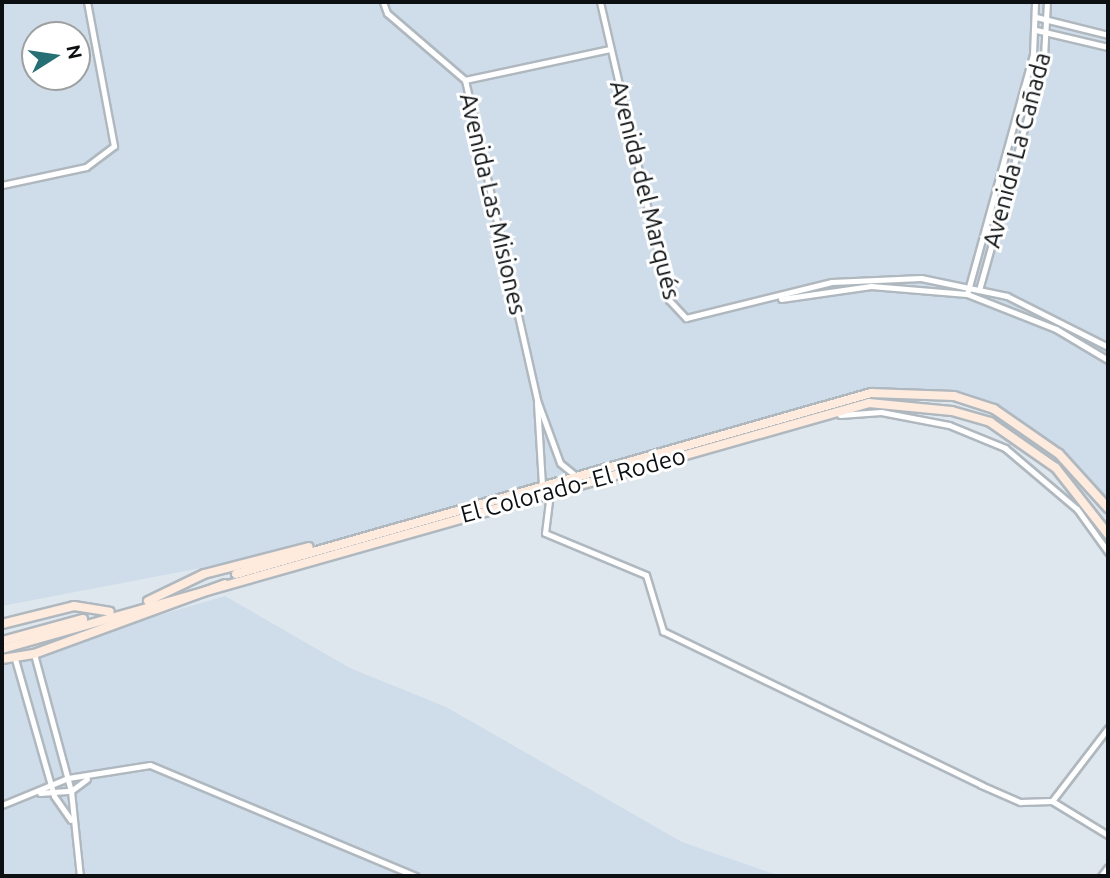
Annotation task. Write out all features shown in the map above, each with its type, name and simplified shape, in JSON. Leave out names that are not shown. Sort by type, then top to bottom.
[{"type":"main road","name":"El Colorado- El Rodeo","points":[[110,612],[148,601],[207,573],[353,539],[824,402],[915,393],[974,402],[1030,429],[1083,475],[1108,508]]},
{"type":"main road","name":"El Colorado- El Rodeo","points":[[2,649],[550,490],[869,403],[953,411],[990,422],[1056,468],[1108,534]]},
{"type":"main road","points":[[2,659],[34,654],[49,644],[217,592],[228,582]]},
{"type":"main road","points":[[2,624],[74,606],[110,612]]},
{"type":"main road","points":[[2,641],[110,612]]},
{"type":"street","points":[[2,185],[86,167],[114,146],[87,2]]},
{"type":"street","name":"Avenida Las Misiones","points":[[383,2],[387,13],[465,80],[537,400],[560,463],[575,475]]},
{"type":"street","name":"Avenida del Marqués","points":[[600,2],[675,311],[696,320],[780,299],[832,282],[902,278],[980,288],[1048,314],[1107,345]]},
{"type":"street","points":[[967,294],[1027,78],[1036,30],[1035,2]]},
{"type":"street","name":"Avenida La Cañada","points":[[977,297],[1038,81],[1049,19],[1047,2]]},
{"type":"street","points":[[1037,17],[1108,35]]},
{"type":"street","points":[[1036,30],[1108,47]]},
{"type":"street","points":[[465,80],[610,49]]},
{"type":"street","points":[[1027,78],[1038,81]]},
{"type":"street","points":[[901,286],[902,278]]},
{"type":"street","name":"Avenida del Marqués","points":[[780,299],[796,300],[901,286],[967,294],[1044,323],[1108,360]]},
{"type":"street","points":[[1044,323],[1048,314]]},
{"type":"street","points":[[1071,337],[1077,329]]},
{"type":"street","points":[[1098,353],[1107,345]]},
{"type":"street","name":"Avenida Las Misiones","points":[[537,400],[542,485]]},
{"type":"street","points":[[792,422],[871,412],[949,425],[1018,457],[1077,509],[1108,552]]},
{"type":"street","points":[[550,490],[545,533],[646,575],[663,631],[1020,803],[1052,802],[1108,835]]},
{"type":"street","points":[[34,654],[71,791],[72,823],[80,876]]},
{"type":"street","points":[[15,659],[54,796],[72,823]]},
{"type":"street","points":[[1052,802],[1108,729]]},
{"type":"street","points":[[2,805],[40,793],[51,783],[157,766],[416,876]]},
{"type":"street","points":[[40,793],[54,796],[71,791],[88,779]]},
{"type":"street","points":[[1101,876],[1108,867]]},
{"type":"shaded area","points":[[2,2],[1108,2],[1108,513],[1059,454],[994,409],[954,396],[871,393],[353,539],[2,606]]},
{"type":"shaded area","points":[[225,596],[350,668],[446,707],[682,842],[780,876],[2,876],[2,661]]}]
